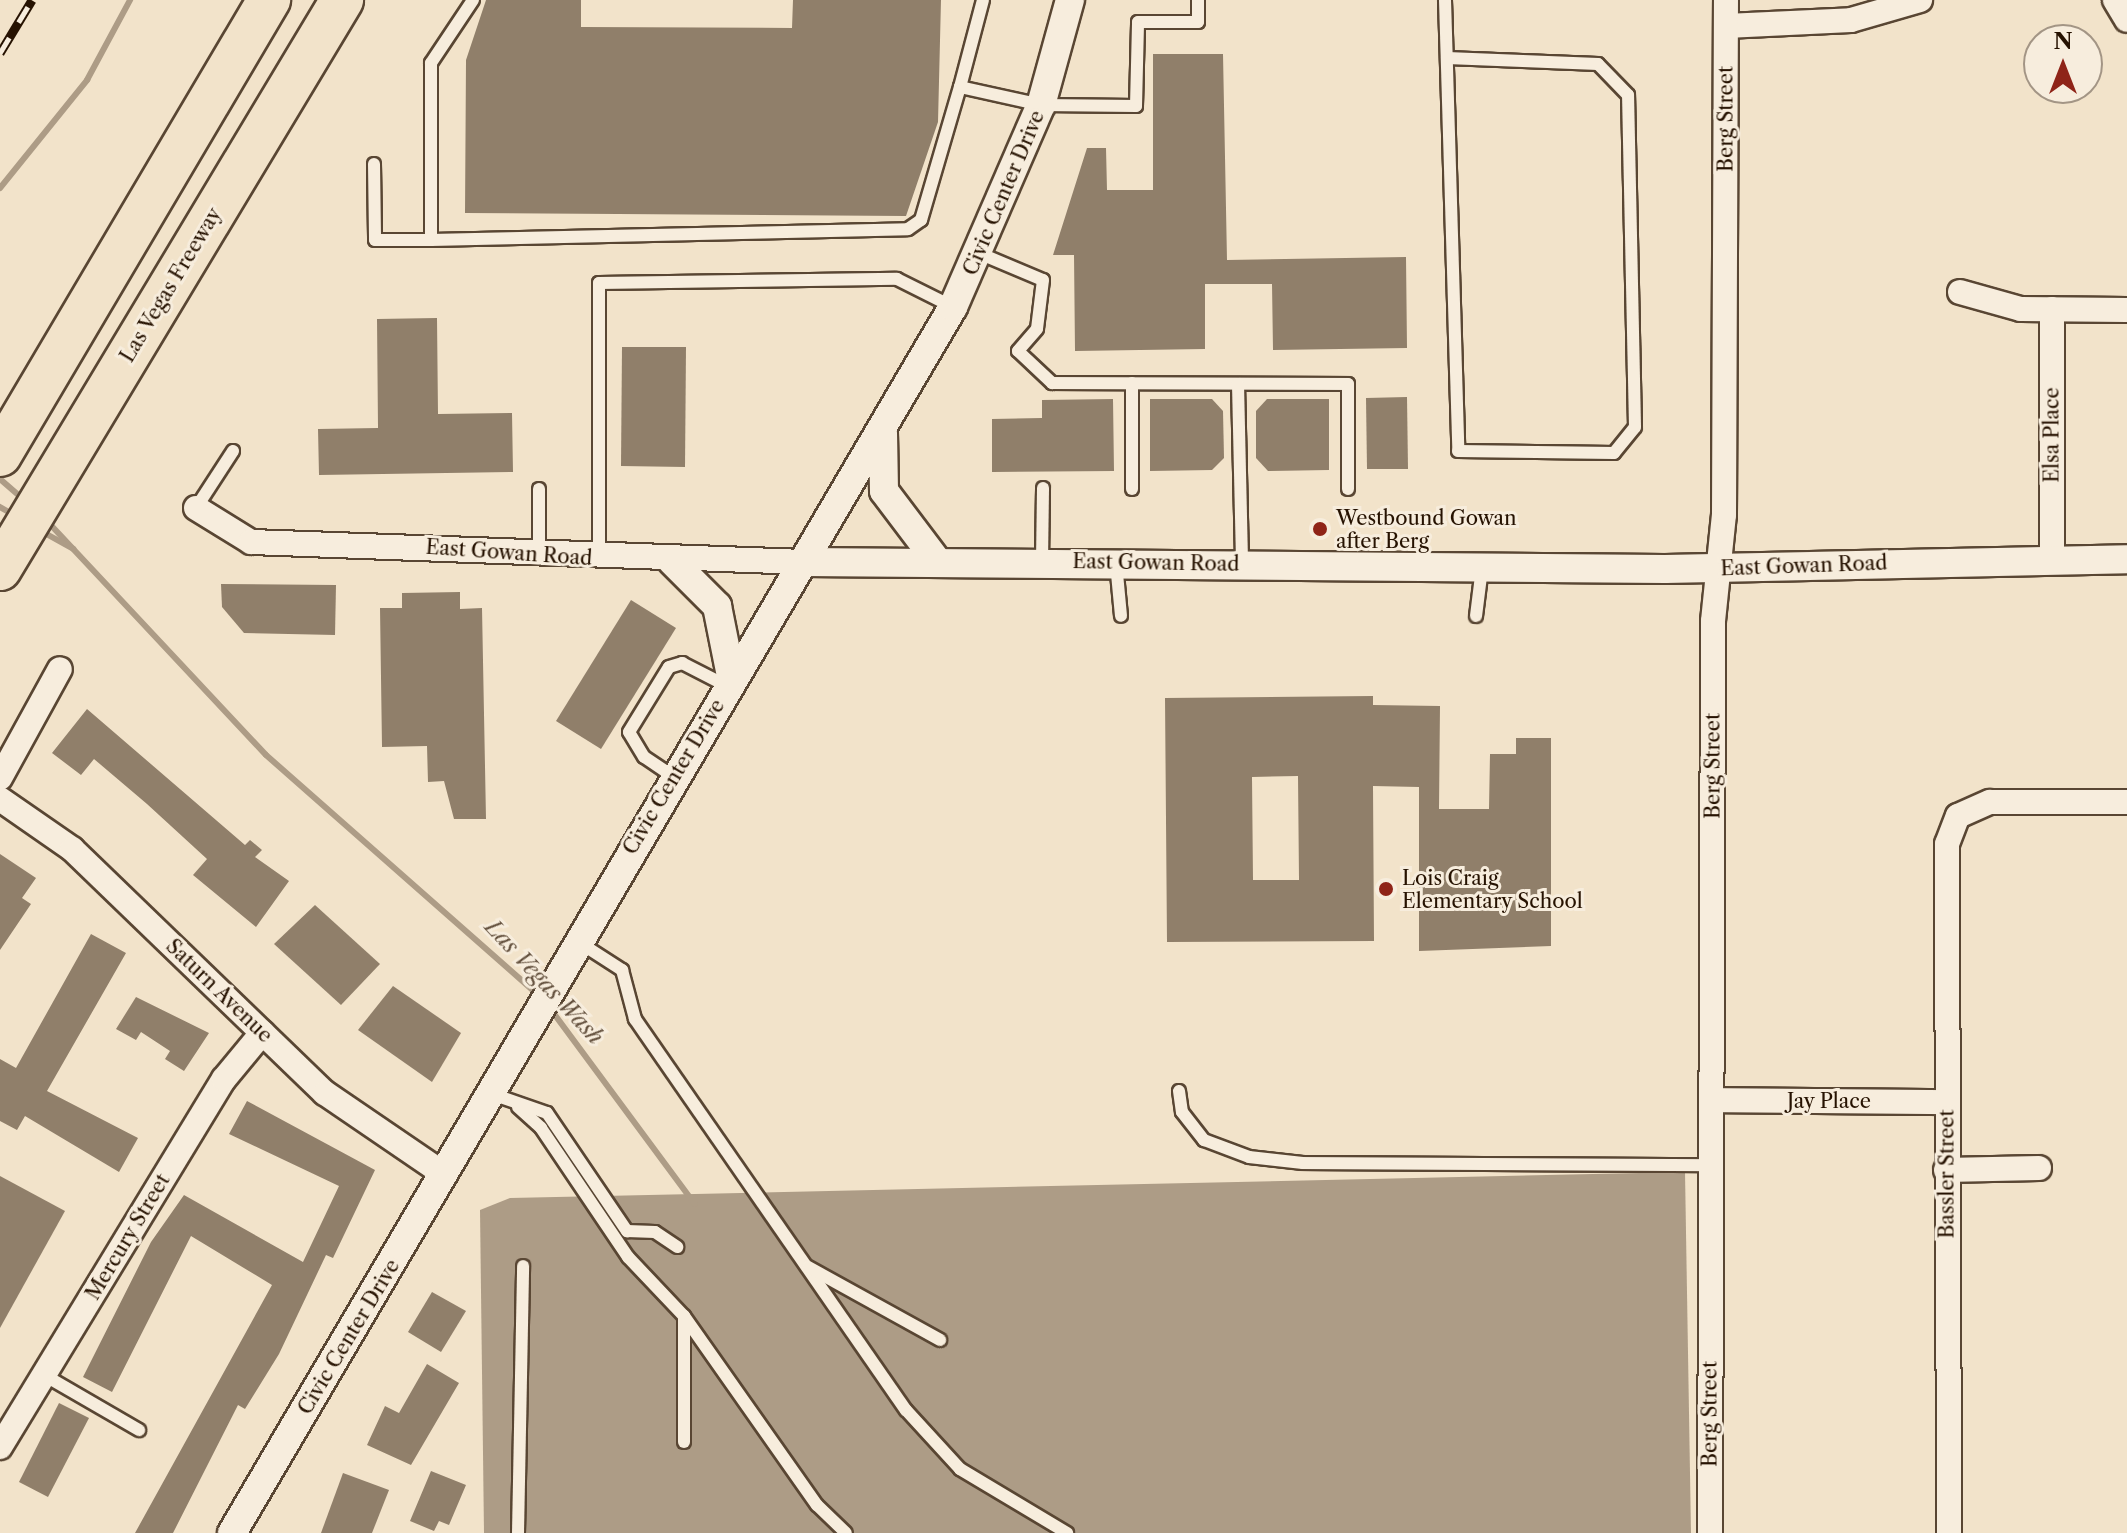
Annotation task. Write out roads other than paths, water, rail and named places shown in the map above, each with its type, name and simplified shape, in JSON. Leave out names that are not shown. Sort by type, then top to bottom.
[{"type":"highway","points":[[0,455],[269,0]]},
{"type":"highway","name":"Las Vegas Freeway","points":[[0,569],[342,0]]},
{"type":"street","name":"Civic Center Drive","points":[[232,1533],[445,1175],[511,1051],[575,942],[883,432],[953,307],[981,254],[1041,105],[1070,0]]},
{"type":"street","name":"Berg Street","points":[[1710,1533],[1712,1100],[1726,0]]},
{"type":"street","points":[[1726,26],[1851,20],[1920,0]]},
{"type":"street","points":[[2115,0],[2127,20]]},
{"type":"street","points":[[1960,292],[2021,309],[2127,310]]},
{"type":"street","name":"Elsa Place","points":[[2052,309],[2052,560]]},
{"type":"street","points":[[883,432],[884,491],[937,561]]},
{"type":"street","name":"East Gowan Road","points":[[196,508],[251,542],[672,561],[1042,561],[1718,569],[2127,559]]},
{"type":"street","points":[[672,561],[717,606],[730,684]]},
{"type":"street","points":[[0,778],[60,669]]},
{"type":"street","name":"Saturn Avenue","points":[[0,799],[72,849],[337,1103],[445,1175]]},
{"type":"street","name":"Bassler Street","points":[[1949,1533],[1947,844],[1958,816],[1990,802],[2127,802]]},
{"type":"street","name":"Mercury Street","points":[[0,1447],[10,1410],[44,1375],[224,1079],[262,1033]]},
{"type":"street","name":"Jay Place","points":[[1712,1100],[1946,1102]]},
{"type":"street","points":[[1946,1170],[2039,1168]]},
{"type":"lane","points":[[431,240],[431,63],[473,0]]},
{"type":"lane","points":[[374,164],[375,240],[908,229],[921,220],[983,0]]},
{"type":"lane","points":[[960,87],[1041,105],[1136,106],[1138,22],[1198,22],[1198,0]]},
{"type":"lane","points":[[1445,0],[1458,451],[1614,453],[1635,427],[1628,95],[1598,64],[1447,58]]},
{"type":"lane","points":[[981,254],[1043,280],[1037,329],[1018,351],[1052,383],[1348,384],[1348,489]]},
{"type":"lane","points":[[599,559],[599,283],[897,279],[953,307]]},
{"type":"lane","points":[[1132,383],[1132,489]]},
{"type":"lane","points":[[1238,384],[1242,565]]},
{"type":"lane","points":[[196,508],[233,451]]},
{"type":"lane","points":[[1042,561],[1043,488]]},
{"type":"lane","points":[[539,489],[539,555]]},
{"type":"lane","points":[[1116,563],[1121,616]]},
{"type":"lane","points":[[1476,616],[1482,567]]},
{"type":"lane","points":[[674,777],[633,745],[629,732],[669,667],[682,663],[730,684]]},
{"type":"lane","points":[[575,942],[622,970],[635,1019],[906,1410],[960,1469],[1067,1533]]},
{"type":"lane","points":[[1179,1091],[1182,1112],[1204,1140],[1249,1157],[1303,1163],[1712,1165]]},
{"type":"lane","points":[[489,1093],[518,1107],[547,1113],[627,1231],[655,1232],[677,1247]]},
{"type":"lane","points":[[518,1107],[541,1128],[628,1257],[684,1316],[817,1505],[846,1533]]},
{"type":"lane","points":[[518,1533],[523,1266]]},
{"type":"lane","points":[[805,1266],[940,1340]]},
{"type":"lane","points":[[684,1316],[684,1442]]},
{"type":"lane","points":[[44,1375],[139,1430]]},
{"type":"waterway","points":[[0,188],[87,80],[130,0]]},
{"type":"waterway","name":"Las Vegas Wash","points":[[0,479],[24,500]]},
{"type":"waterway","points":[[0,507],[14,515]]},
{"type":"waterway","name":"Las Vegas Wash","points":[[47,521],[266,755],[539,996]]},
{"type":"waterway","points":[[41,531],[73,549]]},
{"type":"waterway","name":"Las Vegas Wash","points":[[549,1007],[695,1204]]},
{"type":"railway","points":[[0,53],[32,0]]},
{"type":"place","name":"Westbound Gowan after Berg","points":[[1320,529]]},
{"type":"place","name":"Lois Craig Elementary School","points":[[1386,889]]}]
